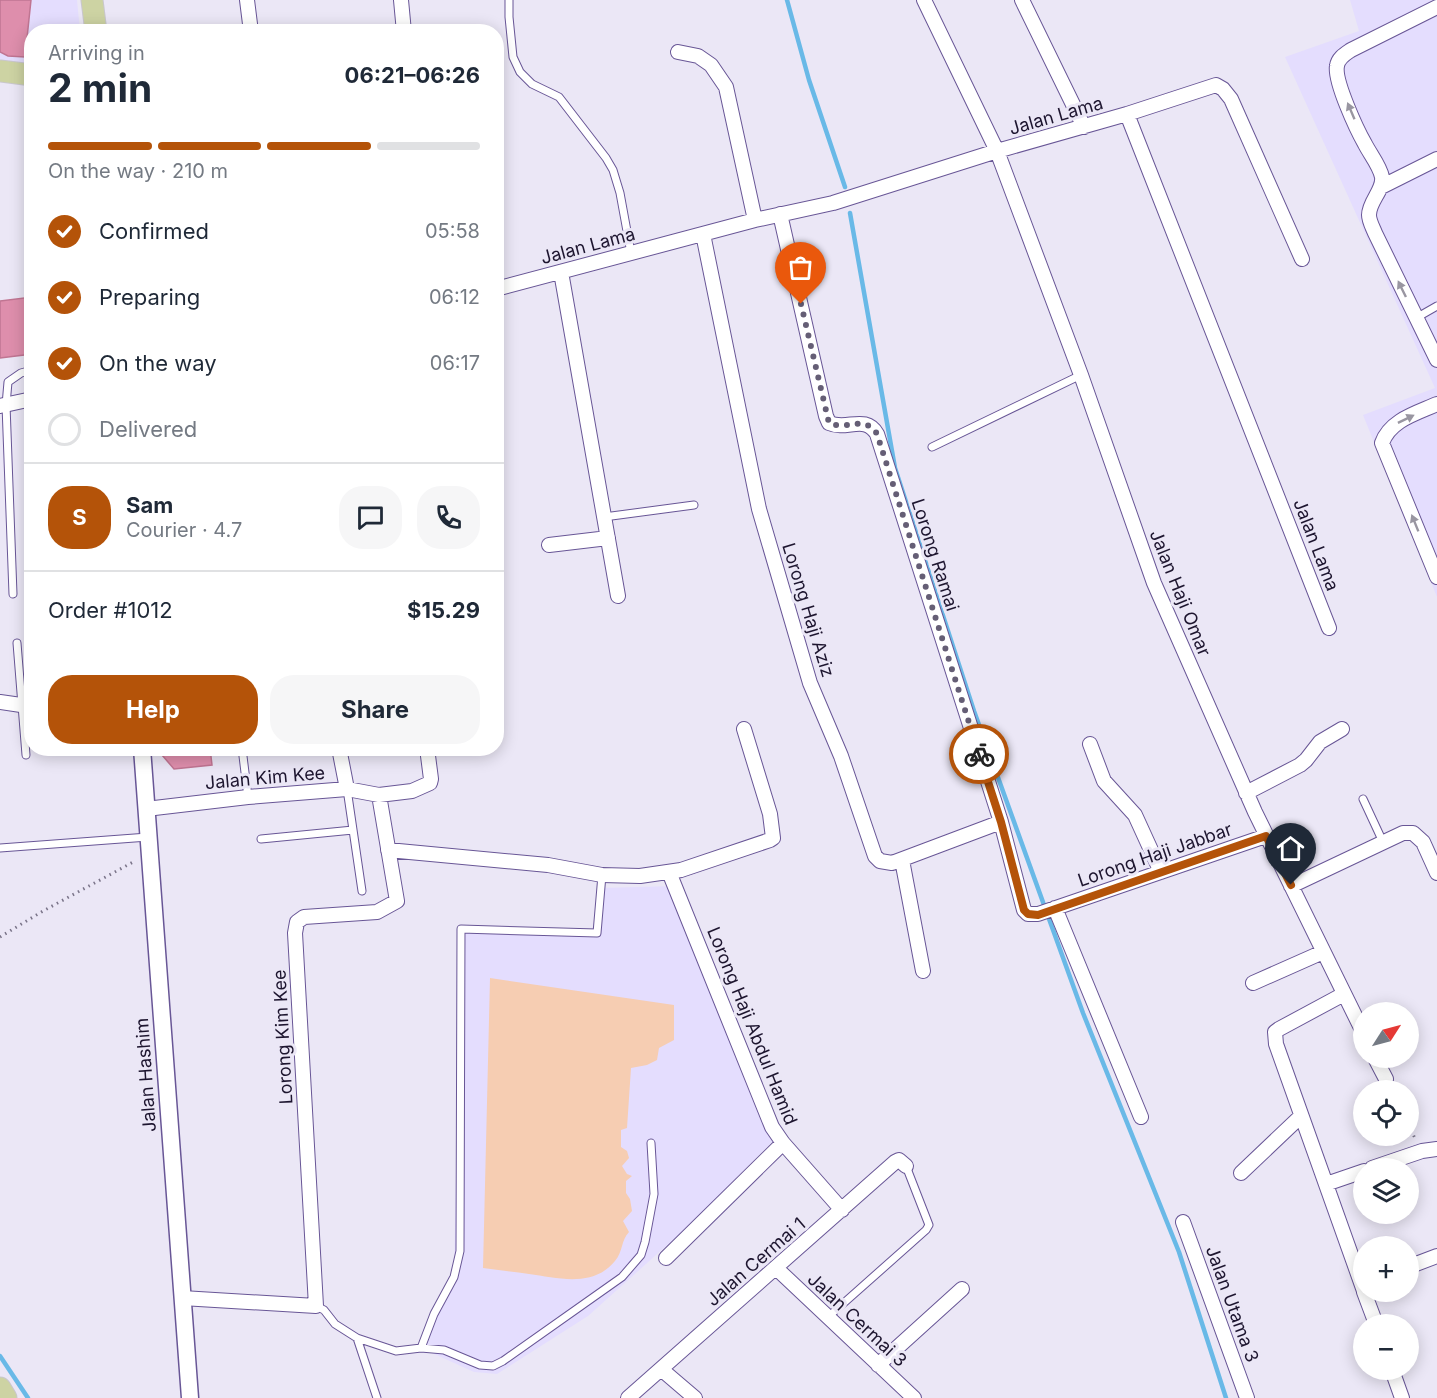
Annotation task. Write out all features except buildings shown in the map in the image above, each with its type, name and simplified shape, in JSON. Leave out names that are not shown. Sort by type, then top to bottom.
[{"type":"main road","points":[[92,0],[95,24]]},
{"type":"main road","points":[[0,71],[24,74]]},
{"type":"main road","points":[[0,1388],[6,1398]]},
{"type":"street","points":[[247,0],[250,24]]},
{"type":"street","points":[[401,0],[403,24]]},
{"type":"street","name":"Jalan Haji Omar","points":[[924,0],[997,151],[1081,375],[1154,583],[1246,793],[1353,1012]]},
{"type":"street","points":[[1022,0],[1084,127]]},
{"type":"street","points":[[1381,187],[1381,173],[1363,142],[1338,81],[1336,67],[1340,58],[1352,50],[1437,8]]},
{"type":"street","points":[[678,52],[698,56],[711,65],[726,87],[755,220]]},
{"type":"street","points":[[1127,114],[1216,85],[1223,89],[1231,99],[1302,259]]},
{"type":"street","name":"Jalan Lama","points":[[504,287],[755,220],[833,203],[997,151],[1127,114],[1329,628]]},
{"type":"street","points":[[1437,159],[1381,187],[1374,196],[1369,216],[1375,233],[1437,360]]},
{"type":"street","name":"Lorong Ramai","points":[[780,214],[826,416],[829,423],[835,425],[866,423],[873,426],[877,434],[1001,822],[1024,910],[1028,914],[1047,911]]},
{"type":"street","name":"Lorong Haji Aziz","points":[[703,234],[759,509],[810,683],[841,756],[874,856],[886,863],[902,860],[1001,822]]},
{"type":"street","points":[[561,272],[618,596]]},
{"type":"street","points":[[3,406],[24,401]]},
{"type":"street","points":[[1437,404],[1395,424],[1385,434],[1382,443],[1437,578]]},
{"type":"street","points":[[549,545],[608,538]]},
{"type":"street","points":[[0,702],[21,705]]},
{"type":"street","points":[[379,795],[388,850],[548,865],[602,875],[640,876],[669,872],[772,840],[773,827],[770,814],[744,729]]},
{"type":"street","points":[[1246,793],[1300,765],[1320,742],[1342,729]]},
{"type":"street","points":[[1090,744],[1104,781],[1135,815],[1161,872]]},
{"type":"street","name":"Jalan Hashim","points":[[142,756],[190,1398]]},
{"type":"street","name":"Jalan Kim Kee","points":[[146,809],[248,797],[347,789],[341,756]]},
{"type":"street","points":[[347,789],[379,795],[412,791],[428,786],[431,779],[428,756]]},
{"type":"street","points":[[1291,885],[1402,833],[1413,833],[1423,842],[1437,873]]},
{"type":"street","name":"Lorong Haji Jabbar","points":[[1047,911],[1266,836]]},
{"type":"street","name":"Lorong Kim Kee","points":[[316,1306],[295,933],[297,922],[304,917],[376,912],[397,901],[388,850]]},
{"type":"street","points":[[902,860],[923,970]]},
{"type":"street","name":"Lorong Haji Abdul Hamid","points":[[669,872],[767,1117],[783,1143],[842,1210]]},
{"type":"street","points":[[1047,911],[1141,1117]]},
{"type":"street","points":[[1253,983],[1323,952]]},
{"type":"street","points":[[1344,994],[1275,1032],[1276,1044],[1353,1260]]},
{"type":"street","points":[[1380,1068],[1386,1079]]},
{"type":"street","points":[[1241,1173],[1301,1116]]},
{"type":"street","points":[[666,1258],[783,1143]]},
{"type":"street","points":[[1401,1158],[1437,1149]]},
{"type":"street","name":"Jalan Cermai 1","points":[[628,1398],[895,1162],[899,1161],[906,1166]]},
{"type":"street","points":[[1326,1184],[1353,1175]]},
{"type":"street","name":"Jalan Utama 3","points":[[1183,1222],[1247,1398]]},
{"type":"street","points":[[1419,1263],[1437,1256]]},
{"type":"street","name":"Jalan Cermai 3","points":[[776,1268],[914,1398]]},
{"type":"street","points":[[878,1365],[962,1289]]},
{"type":"street","points":[[182,1298],[316,1306]]},
{"type":"street","points":[[661,1369],[695,1398]]},
{"type":"street","points":[[1396,1380],[1402,1398]]},
{"type":"lane","points":[[509,0],[508,17],[513,57],[520,72],[532,84],[559,97],[606,158],[613,170],[620,193],[631,253]]},
{"type":"lane","points":[[1416,318],[1437,306]]},
{"type":"lane","points":[[13,594],[3,406],[8,382],[24,372]]},
{"type":"lane","points":[[932,447],[1081,375]]},
{"type":"lane","points":[[604,517],[694,505]]},
{"type":"lane","points":[[17,643],[24,735]]},
{"type":"lane","points":[[243,756],[248,797]]},
{"type":"lane","points":[[347,789],[362,891]]},
{"type":"lane","points":[[1363,798],[1383,842]]},
{"type":"lane","points":[[261,839],[353,830]]},
{"type":"lane","points":[[0,848],[149,845]]},
{"type":"lane","points":[[421,1348],[434,1314],[454,1276],[460,1251],[461,929],[597,933],[602,875]]},
{"type":"lane","points":[[316,1306],[357,1338],[396,1351],[421,1348],[444,1350],[480,1365],[493,1366],[622,1277],[641,1255],[654,1194],[651,1143]]},
{"type":"lane","points":[[828,1317],[927,1230],[928,1225],[906,1166]]},
{"type":"lane","points":[[357,1338],[377,1398]]},
{"type":"path","points":[[0,938],[149,845]]},
{"type":"shaded area","points":[[0,0],[77,0],[79,24],[24,24],[24,63],[0,61]]},
{"type":"shaded area","points":[[1350,0],[1437,0],[1437,597],[1363,415],[1435,388],[1285,57],[1359,31]]},
{"type":"shaded area","points":[[675,886],[777,1137],[685,1229],[588,1316],[497,1374],[474,1372],[421,1348],[454,1277],[461,929],[597,933],[601,888]]},
{"type":"shaded area","points":[[490,978],[674,1005],[674,1040],[659,1048],[657,1060],[647,1065],[631,1068],[627,1128],[621,1130],[621,1147],[627,1151],[629,1158],[622,1166],[627,1174],[632,1176],[626,1181],[626,1193],[630,1199],[632,1211],[623,1221],[629,1232],[615,1261],[596,1275],[563,1279],[483,1268]]},
{"type":"waterway","points":[[787,0],[809,80],[845,187]]},
{"type":"waterway","points":[[850,213],[895,468],[974,711],[1083,1013],[1179,1252],[1226,1398]]},
{"type":"waterway","points":[[0,1356],[28,1398]]},
{"type":"way so far","points":[[801,304],[829,423],[835,425],[866,423],[873,426],[877,434],[979,754]]},
{"type":"route","points":[[979,754],[1001,822],[1024,910],[1032,916],[1266,836],[1291,885]]}]
